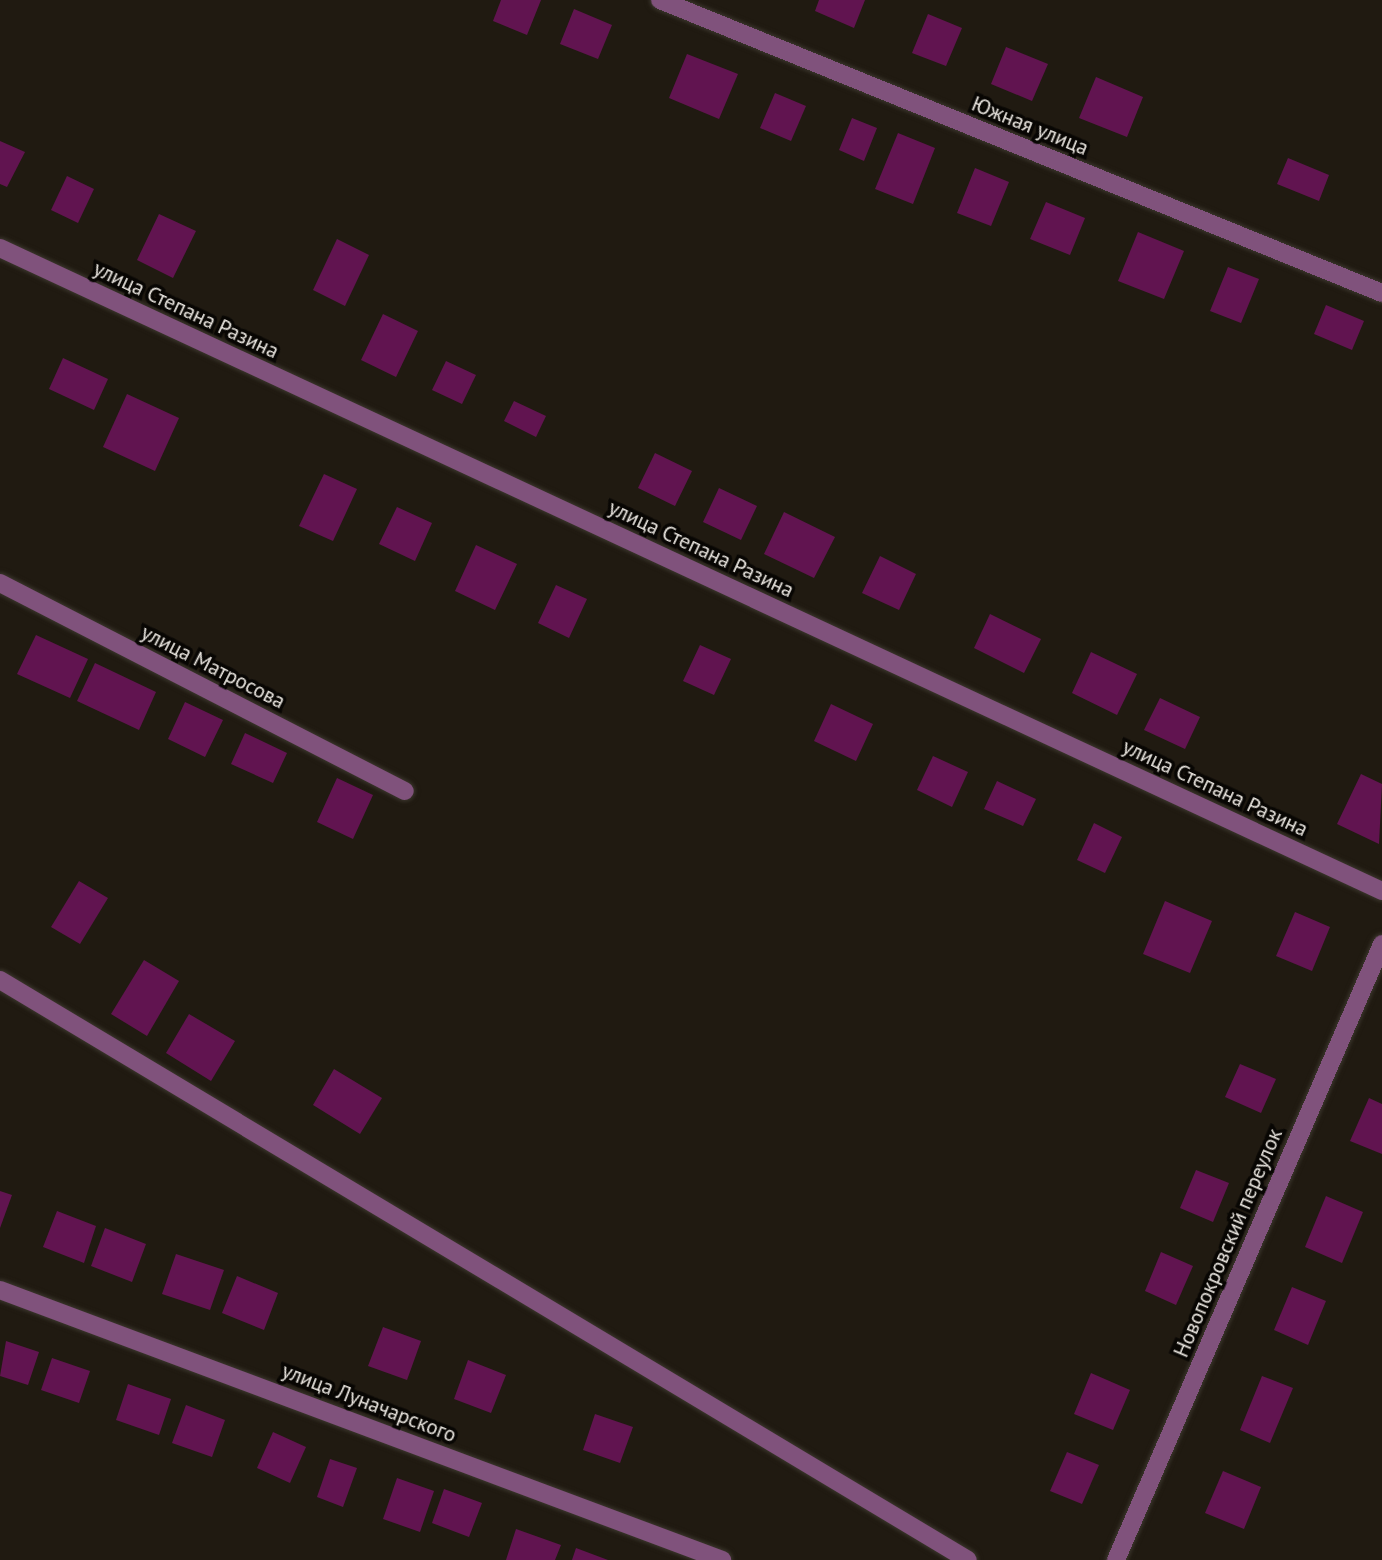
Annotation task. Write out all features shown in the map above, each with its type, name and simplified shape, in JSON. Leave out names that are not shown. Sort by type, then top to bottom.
[{"type":"street","name":"Южная улица","points":[[660,0],[1382,293]]},
{"type":"street","name":"улица Степана Разина","points":[[0,248],[1382,891]]},
{"type":"street","name":"улица Матросова","points":[[0,583],[405,791]]},
{"type":"street","name":"Новопокровский переулок","points":[[1116,1560],[1382,944]]},
{"type":"street","points":[[0,980],[968,1560]]},
{"type":"street","name":"улица Луначарского","points":[[0,1290],[722,1560]]},
{"type":"building","points":[[501,0],[541,0],[527,35],[493,21]]},
{"type":"building","points":[[819,0],[865,0],[854,28],[815,11]]},
{"type":"building","points":[[574,9],[612,25],[598,59],[560,44]]},
{"type":"building","points":[[928,14],[962,28],[946,66],[912,53]]},
{"type":"building","points":[[1006,47],[1048,64],[1032,101],[991,84]]},
{"type":"building","points":[[687,54],[738,74],[719,119],[669,98]]},
{"type":"building","points":[[1096,77],[1143,97],[1127,137],[1079,118]]},
{"type":"building","points":[[775,93],[806,106],[791,141],[760,128]]},
{"type":"building","points":[[852,118],[877,128],[864,161],[839,150]]},
{"type":"building","points":[[898,133],[935,148],[913,204],[875,189]]},
{"type":"building","points":[[0,141],[25,152],[7,187],[0,184]]},
{"type":"building","points":[[1288,158],[1329,175],[1319,201],[1277,184]]},
{"type":"building","points":[[975,168],[1009,182],[991,226],[957,213]]},
{"type":"building","points":[[67,176],[94,189],[78,223],[51,210]]},
{"type":"building","points":[[1046,202],[1085,218],[1070,255],[1030,239]]},
{"type":"building","points":[[159,214],[196,231],[173,278],[137,260]]},
{"type":"building","points":[[1138,232],[1184,251],[1164,299],[1118,281]]},
{"type":"building","points":[[337,239],[369,255],[345,306],[313,290]]},
{"type":"building","points":[[1228,267],[1259,279],[1241,323],[1210,311]]},
{"type":"building","points":[[1326,305],[1364,321],[1352,350],[1314,334]]},
{"type":"building","points":[[383,314],[418,331],[396,377],[361,360]]},
{"type":"building","points":[[63,358],[108,379],[94,410],[49,389]]},
{"type":"building","points":[[446,361],[476,375],[462,404],[432,390]]},
{"type":"building","points":[[127,394],[179,418],[155,471],[103,447]]},
{"type":"building","points":[[514,401],[546,416],[536,437],[504,421]]},
{"type":"building","points":[[655,453],[692,471],[675,506],[638,488]]},
{"type":"building","points":[[324,474],[357,489],[333,541],[299,526]]},
{"type":"building","points":[[719,488],[757,506],[741,540],[703,522]]},
{"type":"building","points":[[397,507],[432,523],[415,561],[379,544]]},
{"type":"building","points":[[784,512],[835,537],[814,578],[764,554]]},
{"type":"building","points":[[476,545],[517,564],[495,610],[455,591]]},
{"type":"building","points":[[880,556],[916,574],[899,610],[862,593]]},
{"type":"building","points":[[556,585],[587,599],[569,638],[538,623]]},
{"type":"building","points":[[990,614],[1041,639],[1024,673],[974,648]]},
{"type":"building","points":[[36,635],[88,659],[70,698],[17,674]]},
{"type":"building","points":[[700,645],[731,659],[714,695],[683,681]]},
{"type":"building","points":[[1091,652],[1137,674],[1117,715],[1072,693]]},
{"type":"building","points":[[95,663],[156,692],[139,730],[77,701]]},
{"type":"building","points":[[1160,698],[1200,717],[1185,749],[1144,730]]},
{"type":"building","points":[[185,702],[223,720],[205,757],[168,739]]},
{"type":"building","points":[[831,704],[873,724],[856,761],[814,741]]},
{"type":"building","points":[[245,733],[287,753],[273,783],[231,764]]},
{"type":"building","points":[[933,756],[968,772],[952,807],[917,790]]},
{"type":"building","points":[[1361,774],[1382,784],[1379,844],[1337,824]]},
{"type":"building","points":[[337,778],[373,795],[353,839],[317,822]]},
{"type":"building","points":[[997,781],[1036,799],[1023,826],[984,809]]},
{"type":"building","points":[[1094,823],[1122,837],[1105,873],[1077,860]]},
{"type":"building","points":[[79,881],[108,898],[80,944],[51,927]]},
{"type":"building","points":[[1165,901],[1212,921],[1190,973],[1143,954]]},
{"type":"building","points":[[1295,912],[1330,927],[1312,971],[1276,956]]},
{"type":"building","points":[[144,960],[179,981],[147,1036],[111,1014]]},
{"type":"building","points":[[189,1014],[235,1041],[211,1081],[166,1053]]},
{"type":"building","points":[[1240,1064],[1276,1079],[1261,1113],[1225,1097]]},
{"type":"building","points":[[334,1069],[382,1098],[360,1134],[313,1105]]},
{"type":"building","points":[[1369,1098],[1382,1104],[1382,1154],[1350,1141]]},
{"type":"building","points":[[1196,1170],[1229,1183],[1213,1222],[1180,1208]]},
{"type":"building","points":[[0,1191],[12,1195],[0,1228]]},
{"type":"building","points":[[1326,1196],[1363,1212],[1342,1263],[1305,1247]]},
{"type":"building","points":[[57,1211],[96,1226],[84,1263],[43,1247]]},
{"type":"building","points":[[105,1228],[146,1244],[132,1282],[91,1266]]},
{"type":"building","points":[[1161,1252],[1193,1266],[1176,1305],[1145,1291]]},
{"type":"building","points":[[176,1254],[224,1270],[210,1310],[162,1294]]},
{"type":"building","points":[[237,1276],[278,1293],[264,1330],[222,1313]]},
{"type":"building","points":[[1292,1287],[1326,1301],[1308,1345],[1274,1330]]},
{"type":"building","points":[[383,1327],[421,1341],[407,1380],[368,1366]]},
{"type":"building","points":[[6,1341],[39,1352],[28,1385],[0,1376]]},
{"type":"building","points":[[52,1358],[90,1371],[79,1403],[41,1390]]},
{"type":"building","points":[[468,1360],[506,1375],[491,1413],[454,1399]]},
{"type":"building","points":[[1091,1373],[1130,1390],[1113,1430],[1074,1414]]},
{"type":"building","points":[[1262,1376],[1293,1388],[1270,1443],[1240,1430]]},
{"type":"building","points":[[128,1384],[171,1399],[159,1435],[116,1420]]},
{"type":"building","points":[[186,1405],[225,1420],[212,1457],[172,1443]]},
{"type":"building","points":[[595,1414],[633,1427],[620,1463],[583,1450]]},
{"type":"building","points":[[273,1432],[306,1447],[290,1483],[257,1468]]},
{"type":"building","points":[[1067,1452],[1099,1465],[1082,1504],[1050,1491]]},
{"type":"building","points":[[330,1459],[357,1468],[343,1507],[317,1497]]},
{"type":"building","points":[[1223,1471],[1261,1487],[1244,1529],[1205,1513]]},
{"type":"building","points":[[397,1478],[434,1491],[420,1532],[383,1519]]},
{"type":"building","points":[[444,1489],[482,1503],[469,1537],[432,1523]]},
{"type":"building","points":[[516,1529],[561,1545],[555,1560],[506,1560]]},
{"type":"building","points":[[576,1548],[608,1560],[572,1560]]}]
